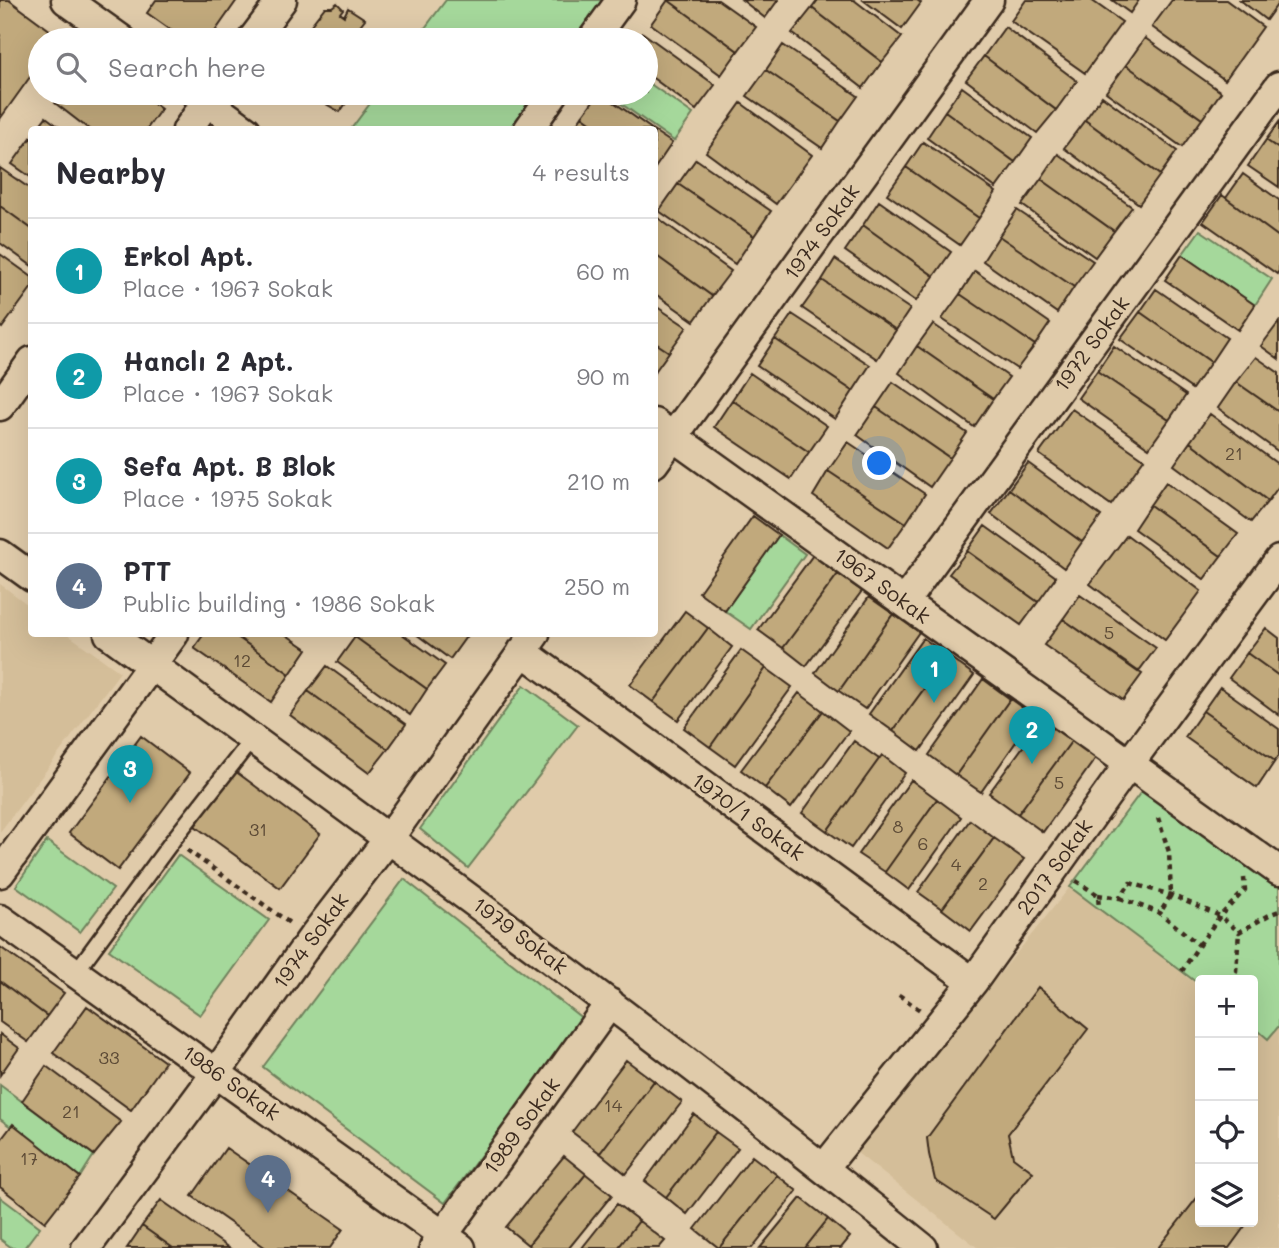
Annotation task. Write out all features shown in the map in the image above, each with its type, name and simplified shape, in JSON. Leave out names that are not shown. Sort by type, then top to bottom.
[{"type":"street","points":[[66,0],[105,28]]},
{"type":"street","points":[[261,28],[282,0]]},
{"type":"street","points":[[601,28],[621,0]]},
{"type":"street","name":"1974 Sokak","points":[[658,450],[664,430],[989,0]]},
{"type":"street","name":"1972 Sokak","points":[[904,602],[1279,86]]},
{"type":"street","points":[[189,126],[200,105]]},
{"type":"street","points":[[217,105],[241,126]]},
{"type":"street","points":[[530,126],[545,105]]},
{"type":"street","points":[[0,406],[27,377]]},
{"type":"street","name":"1967 Sokak","points":[[664,430],[1279,871]]},
{"type":"street","points":[[0,554],[28,574]]},
{"type":"street","name":"2017 Sokak","points":[[824,1168],[973,982],[1279,560]]},
{"type":"street","name":"1979 Sokak","points":[[113,637],[610,1003],[923,1248]]},
{"type":"street","points":[[0,873],[172,637]]},
{"type":"street","name":"1974 Sokak","points":[[86,1248],[389,838],[528,642]]},
{"type":"street","name":"1970/1 Sokak","points":[[528,642],[973,982]]},
{"type":"street","name":"1986 Sokak","points":[[0,919],[447,1243]]},
{"type":"street","name":"1989 Sokak","points":[[447,1243],[610,1003]]},
{"type":"lane","points":[[75,973],[173,840],[253,738]]},
{"type":"path","points":[[1155,806],[1170,852],[1171,895],[1160,914]]},
{"type":"path","points":[[173,840],[312,939]]},
{"type":"path","points":[[1182,971],[1220,916],[1245,890],[1244,866]]},
{"type":"path","points":[[1074,880],[1098,895],[1120,898],[1160,914],[1199,945]]},
{"type":"path","points":[[1120,898],[1130,883],[1171,895],[1220,916],[1239,932]]},
{"type":"path","points":[[1098,895],[1099,909]]},
{"type":"path","points":[[1239,932],[1279,911]]},
{"type":"path","points":[[1233,975],[1236,971],[1239,932]]},
{"type":"shaded area","points":[[0,584],[28,605],[28,637],[71,637],[120,672],[0,832]]},
{"type":"shaded area","points":[[1070,887],[1195,983],[1195,1227],[1258,1227],[1258,1031],[1268,1039],[1279,1026],[1279,1248],[978,1248],[856,1152]]},
{"type":"green space","points":[[446,0],[604,0],[584,28],[425,28]]},
{"type":"green space","points":[[658,89],[693,114],[674,141],[658,130],[658,126],[653,126],[623,105],[658,105]]},
{"type":"green space","points":[[369,105],[527,105],[512,126],[353,126]]},
{"type":"green space","points":[[1200,230],[1272,279],[1255,305],[1182,255]]},
{"type":"green space","points":[[779,535],[805,554],[751,629],[725,611]]},
{"type":"green space","points":[[524,685],[578,725],[468,868],[420,829]]},
{"type":"green space","points":[[1147,784],[1279,882],[1279,1026],[1268,1039],[1258,1030],[1258,975],[1195,975],[1195,981],[1070,887]]},
{"type":"green space","points":[[47,841],[113,889],[80,932],[16,886]]},
{"type":"green space","points":[[178,855],[269,920],[200,1015],[109,950]]},
{"type":"green space","points":[[404,879],[583,1019],[445,1203],[263,1067]]},
{"type":"green space","points":[[0,1085],[94,1155],[80,1177],[0,1119]]},
{"type":"green space","points":[[0,1197],[40,1227],[24,1248],[12,1248],[0,1239]]},
{"type":"building","points":[[0,0],[9,0],[47,28],[28,28],[28,80],[0,119]]},
{"type":"building","points":[[156,0],[237,0],[217,28],[168,28],[147,13]]},
{"type":"building","points":[[668,0],[738,51],[721,75],[651,24]]},
{"type":"building","points":[[668,0],[718,0],[756,27],[738,51]]},
{"type":"building","points":[[742,0],[778,0],[765,18]]},
{"type":"building","points":[[818,0],[854,0],[902,37],[882,62],[812,8]]},
{"type":"building","points":[[863,0],[917,0],[921,3],[902,29]]},
{"type":"building","points":[[1026,0],[1091,0],[1122,22],[1085,73],[1011,21]]},
{"type":"building","points":[[1112,0],[1139,0],[1130,13]]},
{"type":"building","points":[[1172,0],[1226,0],[1263,27],[1225,80],[1152,27]]},
{"type":"building","points":[[1240,0],[1279,0],[1279,2],[1266,20]]},
{"type":"building","points":[[337,3],[343,9],[340,13],[344,16],[348,8],[365,19],[358,28],[314,28],[311,25],[325,7],[332,7]]},
{"type":"building","points":[[812,8],[882,62],[863,88],[792,33]]},
{"type":"building","points":[[1005,27],[1077,81],[1056,110],[984,56]]},
{"type":"building","points":[[1145,38],[1221,92],[1202,119],[1126,65]]},
{"type":"building","points":[[658,44],[715,85],[696,110],[658,82]]},
{"type":"building","points":[[783,45],[858,96],[840,121],[766,70]]},
{"type":"building","points":[[984,56],[1056,110],[1037,133],[966,80]]},
{"type":"building","points":[[1126,65],[1202,119],[1182,147],[1106,92]]},
{"type":"building","points":[[766,70],[840,121],[822,148],[747,96]]},
{"type":"building","points":[[962,87],[1032,138],[1015,162],[945,111]]},
{"type":"building","points":[[1102,96],[1177,151],[1160,175],[1085,120]]},
{"type":"building","points":[[741,103],[812,155],[776,204],[706,152]]},
{"type":"building","points":[[58,105],[156,105],[161,109],[149,126],[85,126]]},
{"type":"building","points":[[328,105],[345,105],[340,112]]},
{"type":"building","points":[[590,105],[618,105],[647,126],[596,126],[582,116]]},
{"type":"building","points":[[945,111],[1015,162],[996,188],[927,138]]},
{"type":"building","points":[[582,116],[596,126],[576,126]]},
{"type":"building","points":[[46,117],[58,126],[39,126]]},
{"type":"building","points":[[1085,120],[1160,175],[1139,204],[1064,148]]},
{"type":"building","points":[[1279,122],[1279,149],[1266,140]]},
{"type":"building","points":[[658,134],[672,143],[658,164]]},
{"type":"building","points":[[1266,140],[1279,149],[1279,187],[1248,166]]},
{"type":"building","points":[[28,142],[28,175],[12,164]]},
{"type":"building","points":[[923,142],[996,192],[979,218],[906,167]]},
{"type":"building","points":[[1058,154],[1132,207],[1114,231],[1041,179]]},
{"type":"building","points":[[696,159],[771,211],[754,236],[678,184]]},
{"type":"building","points":[[906,167],[979,218],[960,245],[887,194]]},
{"type":"building","points":[[0,168],[28,187],[28,226],[0,206]]},
{"type":"building","points":[[1243,174],[1279,200],[1279,237],[1226,198]]},
{"type":"building","points":[[1041,179],[1114,231],[1095,257],[1022,205]]},
{"type":"building","points":[[678,184],[754,236],[735,264],[659,211]]},
{"type":"building","points":[[1222,195],[1279,237],[1277,274],[1203,222]]},
{"type":"building","points":[[879,201],[951,252],[934,276],[863,225]]},
{"type":"building","points":[[0,206],[28,226],[28,263],[0,243]]},
{"type":"building","points":[[1017,210],[1093,261],[1074,287],[999,236]]},
{"type":"building","points":[[658,218],[731,271],[712,296],[658,257]]},
{"type":"building","points":[[863,225],[934,276],[916,301],[845,251]]},
{"type":"building","points":[[999,236],[1074,287],[1057,313],[983,261]]},
{"type":"building","points":[[0,254],[28,274],[28,292],[2,328]]},
{"type":"building","points":[[1182,255],[1255,305],[1238,330],[1165,280]]},
{"type":"building","points":[[658,257],[712,296],[694,321],[658,296]]},
{"type":"building","points":[[835,259],[910,309],[896,330],[822,280]]},
{"type":"building","points":[[975,271],[1050,323],[1035,345],[960,294]]},
{"type":"building","points":[[822,280],[896,330],[877,359],[802,308]]},
{"type":"building","points":[[1156,289],[1227,338],[1211,362],[1140,312]]},
{"type":"building","points":[[960,294],[1035,345],[1017,369],[942,319]]},
{"type":"building","points":[[658,308],[687,327],[669,352],[658,345]]},
{"type":"building","points":[[1140,312],[1211,362],[1192,389],[1120,339]]},
{"type":"building","points":[[792,314],[870,365],[853,391],[775,339]]},
{"type":"building","points":[[1279,322],[1279,359],[1261,346]]},
{"type":"building","points":[[933,324],[1009,377],[993,399],[917,346]]},
{"type":"building","points":[[775,339],[853,391],[835,419],[757,366]]},
{"type":"building","points":[[658,345],[669,352],[658,367]]},
{"type":"building","points":[[917,346],[993,399],[974,427],[899,373]]},
{"type":"building","points":[[1114,346],[1186,395],[1169,420],[1097,371]]},
{"type":"building","points":[[1256,357],[1279,373],[1279,412],[1236,382]]},
{"type":"building","points":[[1097,371],[1169,420],[1149,448],[1078,398]]},
{"type":"building","points":[[750,373],[827,426],[809,452],[732,400]]},
{"type":"building","points":[[893,382],[967,433],[950,458],[876,407]]},
{"type":"building","points":[[1236,382],[1279,412],[1279,452],[1218,408]]},
{"type":"building","points":[[732,400],[809,452],[791,479],[714,427]]},
{"type":"building","points":[[876,407],[950,458],[930,487],[857,435]]},
{"type":"building","points":[[1072,409],[1144,459],[1111,505],[1039,454]]},
{"type":"building","points":[[1210,414],[1279,465],[1279,486],[1268,501],[1190,442]]},
{"type":"building","points":[[848,442],[925,494],[906,523],[828,471]]},
{"type":"building","points":[[1190,442],[1268,501],[1251,522],[1174,465]]},
{"type":"building","points":[[1028,463],[1101,516],[1082,542],[1009,489]]},
{"type":"building","points":[[828,471],[906,523],[888,548],[813,496]]},
{"type":"building","points":[[1166,482],[1238,534],[1221,556],[1150,505]]},
{"type":"building","points":[[1009,489],[1082,542],[1064,568],[991,514]]},
{"type":"building","points":[[1150,505],[1221,556],[1204,579],[1134,529]]},
{"type":"building","points":[[753,516],[779,535],[725,611],[699,592]]},
{"type":"building","points":[[985,526],[1056,577],[1038,602],[967,551]]},
{"type":"building","points":[[1127,535],[1201,591],[1165,640],[1090,584]]},
{"type":"building","points":[[967,551],[1038,602],[1021,625],[949,574]]},
{"type":"building","points":[[813,555],[838,574],[783,648],[758,630]]},
{"type":"building","points":[[838,574],[862,591],[806,666],[783,648]]},
{"type":"building","points":[[1080,595],[1156,648],[1138,672],[1063,619]]},
{"type":"building","points":[[869,597],[893,614],[839,691],[815,673]]},
{"type":"building","points":[[685,611],[708,628],[653,702],[630,685]]},
{"type":"building","points":[[893,614],[919,632],[865,709],[839,691]]},
{"type":"building","points":[[1063,619],[1142,674],[1123,700],[1044,645]]},
{"type":"building","points":[[708,628],[732,647],[678,720],[653,702]]},
{"type":"building","points":[[1266,628],[1279,638],[1279,676],[1247,653]]},
{"type":"building","points":[[202,637],[237,637],[290,674],[271,702],[194,648]]},
{"type":"building","points":[[237,637],[289,637],[307,649],[290,674]]},
{"type":"building","points":[[355,637],[406,637],[445,665],[427,689]]},
{"type":"building","points":[[355,637],[427,689],[410,715],[337,662]]},
{"type":"building","points":[[420,637],[466,637],[450,659]]},
{"type":"building","points":[[923,638],[948,656],[893,731],[869,714]]},
{"type":"building","points":[[741,650],[766,668],[710,747],[684,728]]},
{"type":"building","points":[[1247,653],[1279,676],[1279,715],[1229,678]]},
{"type":"building","points":[[948,656],[974,675],[920,751],[893,731]]},
{"type":"building","points":[[327,666],[406,724],[388,749],[308,691]]},
{"type":"building","points":[[766,668],[792,687],[735,765],[710,747]]},
{"type":"building","points":[[983,679],[1010,699],[956,775],[929,755]]},
{"type":"building","points":[[1220,687],[1279,729],[1279,756],[1275,761],[1203,711]]},
{"type":"building","points":[[308,691],[388,749],[369,773],[290,715]]},
{"type":"building","points":[[799,693],[823,711],[765,788],[741,770]]},
{"type":"building","points":[[1010,699],[1034,716],[981,792],[956,775]]},
{"type":"building","points":[[823,711],[849,731],[791,808],[765,788]]},
{"type":"building","points":[[1203,711],[1275,761],[1257,788],[1185,737]]},
{"type":"building","points":[[1047,714],[1076,735],[1018,814],[989,793]]},
{"type":"building","points":[[1076,735],[1100,752],[1043,832],[1018,814]]},
{"type":"building","points":[[141,736],[190,773],[118,870],[69,833]]},
{"type":"building","points":[[854,741],[879,759],[827,831],[802,813]]},
{"type":"building","points":[[882,755],[905,773],[851,848],[827,831]]},
{"type":"building","points":[[235,771],[320,834],[280,888],[195,826]]},
{"type":"building","points":[[911,780],[937,799],[885,872],[858,854]]},
{"type":"building","points":[[937,799],[961,817],[909,890],[885,872]]},
{"type":"building","points":[[970,820],[994,838],[942,909],[918,892]]},
{"type":"building","points":[[994,838],[1024,859],[971,931],[942,909]]},
{"type":"building","points":[[0,947],[64,993],[47,1016],[0,981]]},
{"type":"building","points":[[0,981],[47,1016],[28,1042],[0,1022]]},
{"type":"building","points":[[1038,987],[1088,1029],[1008,1134],[1013,1157],[1033,1172],[994,1219],[935,1180],[927,1138]]},
{"type":"building","points":[[87,1006],[165,1062],[131,1110],[53,1053]]},
{"type":"building","points":[[0,1034],[19,1048],[0,1075]]},
{"type":"building","points":[[626,1060],[654,1081],[600,1153],[572,1132]]},
{"type":"building","points":[[46,1066],[121,1122],[94,1155],[22,1101]]},
{"type":"building","points":[[654,1081],[682,1102],[626,1174],[600,1153]]},
{"type":"building","points":[[694,1114],[716,1132],[666,1197],[645,1181]]},
{"type":"building","points":[[13,1124],[80,1177],[45,1222],[0,1187],[0,1141]]},
{"type":"building","points":[[716,1132],[738,1148],[687,1214],[666,1197]]},
{"type":"building","points":[[226,1148],[343,1229],[330,1248],[266,1248],[192,1196]]},
{"type":"building","points":[[564,1156],[586,1174],[528,1245],[506,1227]]},
{"type":"building","points":[[752,1156],[777,1175],[719,1248],[695,1229]]},
{"type":"building","points":[[586,1174],[612,1195],[569,1248],[532,1248],[528,1245]]},
{"type":"building","points":[[777,1175],[797,1191],[752,1248],[719,1248]]},
{"type":"building","points":[[801,1198],[828,1219],[805,1248],[760,1248]]},
{"type":"building","points":[[161,1200],[229,1248],[173,1248],[142,1226]]},
{"type":"building","points":[[1195,1200],[1195,1227],[1244,1227],[1229,1248],[1158,1248]]},
{"type":"building","points":[[617,1204],[639,1221],[618,1248],[582,1248]]},
{"type":"building","points":[[828,1219],[850,1237],[841,1248],[805,1248]]},
{"type":"building","points":[[639,1221],[665,1241],[659,1248],[618,1248]]},
{"type":"building","points":[[142,1226],[173,1248],[127,1248]]},
{"type":"place","name":"Erkol Apt.","points":[[934,703]]},
{"type":"place","name":"Hanclı 2 Apt.","points":[[1032,764]]},
{"type":"place","name":"Sefa Apt. B Blok","points":[[130,803]]},
{"type":"place","name":"PTT","points":[[268,1213]]}]
